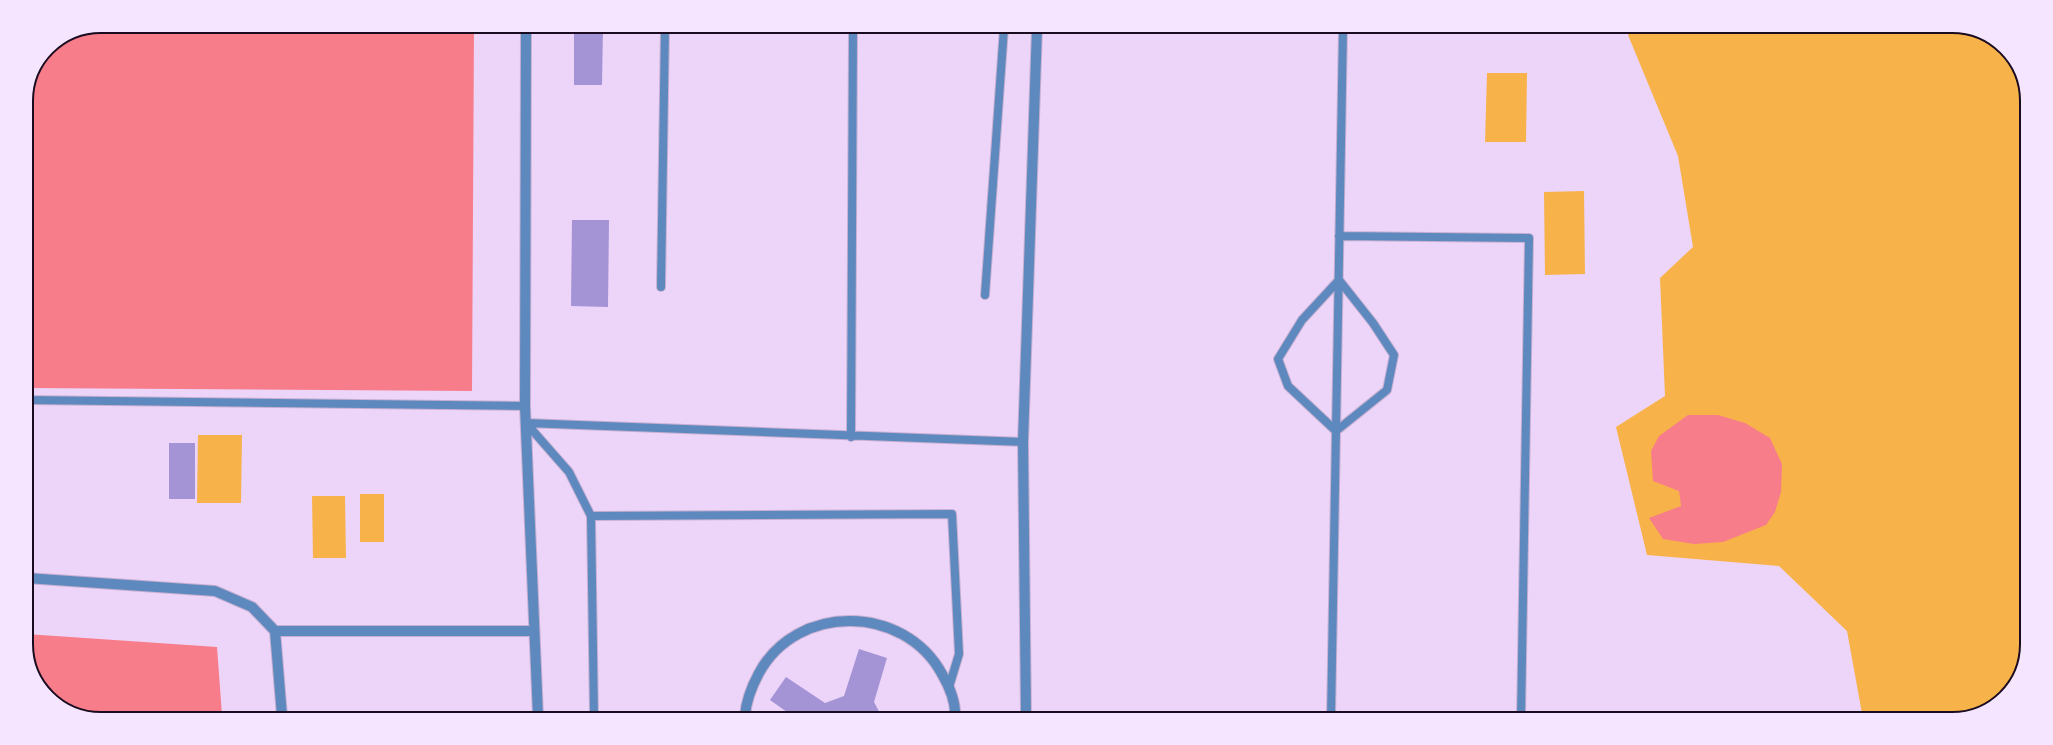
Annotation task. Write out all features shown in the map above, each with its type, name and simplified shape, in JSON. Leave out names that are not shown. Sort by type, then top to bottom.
[{"type":"street","points":[[526,33],[525,406],[538,712]]},
{"type":"street","points":[[1026,712],[1023,442],[1037,33]]},
{"type":"street","points":[[33,578],[215,591],[252,607],[275,631],[282,712]]},
{"type":"street","points":[[747,712],[752,686],[764,664],[781,645],[802,631],[826,622],[851,620],[876,623],[899,632],[920,646],[933,660],[949,687],[954,712]]},
{"type":"street","points":[[275,631],[534,631]]},
{"type":"lane","points":[[661,287],[665,33]]},
{"type":"lane","points":[[851,437],[853,33]]},
{"type":"lane","points":[[985,295],[1004,33]]},
{"type":"lane","points":[[1331,712],[1343,33]]},
{"type":"lane","points":[[1339,236],[1529,238],[1521,712]]},
{"type":"lane","points":[[1336,431],[1288,386],[1278,359],[1302,320],[1339,280]]},
{"type":"lane","points":[[1336,431],[1387,390],[1394,355],[1373,323],[1339,280]]},
{"type":"lane","points":[[33,400],[525,406]]},
{"type":"lane","points":[[526,423],[851,437],[1023,442]]},
{"type":"lane","points":[[526,423],[569,472],[591,516],[594,712]]},
{"type":"lane","points":[[591,516],[952,514],[959,654],[949,687]]},
{"type":"shaded area","points":[[101,33],[474,33],[472,391],[33,388],[33,101],[34,88],[44,63],[63,44],[88,34]]},
{"type":"shaded area","points":[[1630,33],[1965,34],[1982,40],[1993,47],[2011,67],[2019,88],[2020,96],[2020,644],[2019,657],[2011,678],[2000,692],[1982,705],[1965,711],[1952,712],[1862,712],[1847,631],[1779,566],[1647,555],[1616,427],[1665,396],[1660,278],[1693,247],[1678,156],[1628,35]]},
{"type":"shaded area","points":[[1487,73],[1527,73],[1526,142],[1485,142]]},
{"type":"shaded area","points":[[1584,191],[1585,274],[1545,275],[1544,192]]},
{"type":"shaded area","points":[[1688,415],[1718,415],[1745,423],[1770,438],[1782,464],[1781,492],[1775,512],[1766,525],[1723,542],[1694,544],[1663,539],[1649,518],[1681,506],[1679,491],[1653,481],[1651,451],[1659,436]]},
{"type":"shaded area","points":[[198,435],[242,435],[241,503],[197,503]]},
{"type":"shaded area","points":[[360,494],[384,494],[384,542],[360,542]]},
{"type":"shaded area","points":[[312,496],[345,496],[346,558],[313,558]]},
{"type":"shaded area","points":[[33,634],[217,647],[222,712],[101,712],[88,711],[71,705],[63,701],[53,692],[42,678],[38,670],[34,657]]},
{"type":"building","points":[[574,33],[603,33],[602,85],[574,85]]},
{"type":"building","points":[[572,220],[609,220],[608,307],[571,306]]},
{"type":"building","points":[[169,443],[195,443],[195,499],[169,499]]},
{"type":"building","points":[[859,649],[887,658],[874,702],[879,712],[787,712],[770,700],[786,677],[825,703],[844,696]]}]
